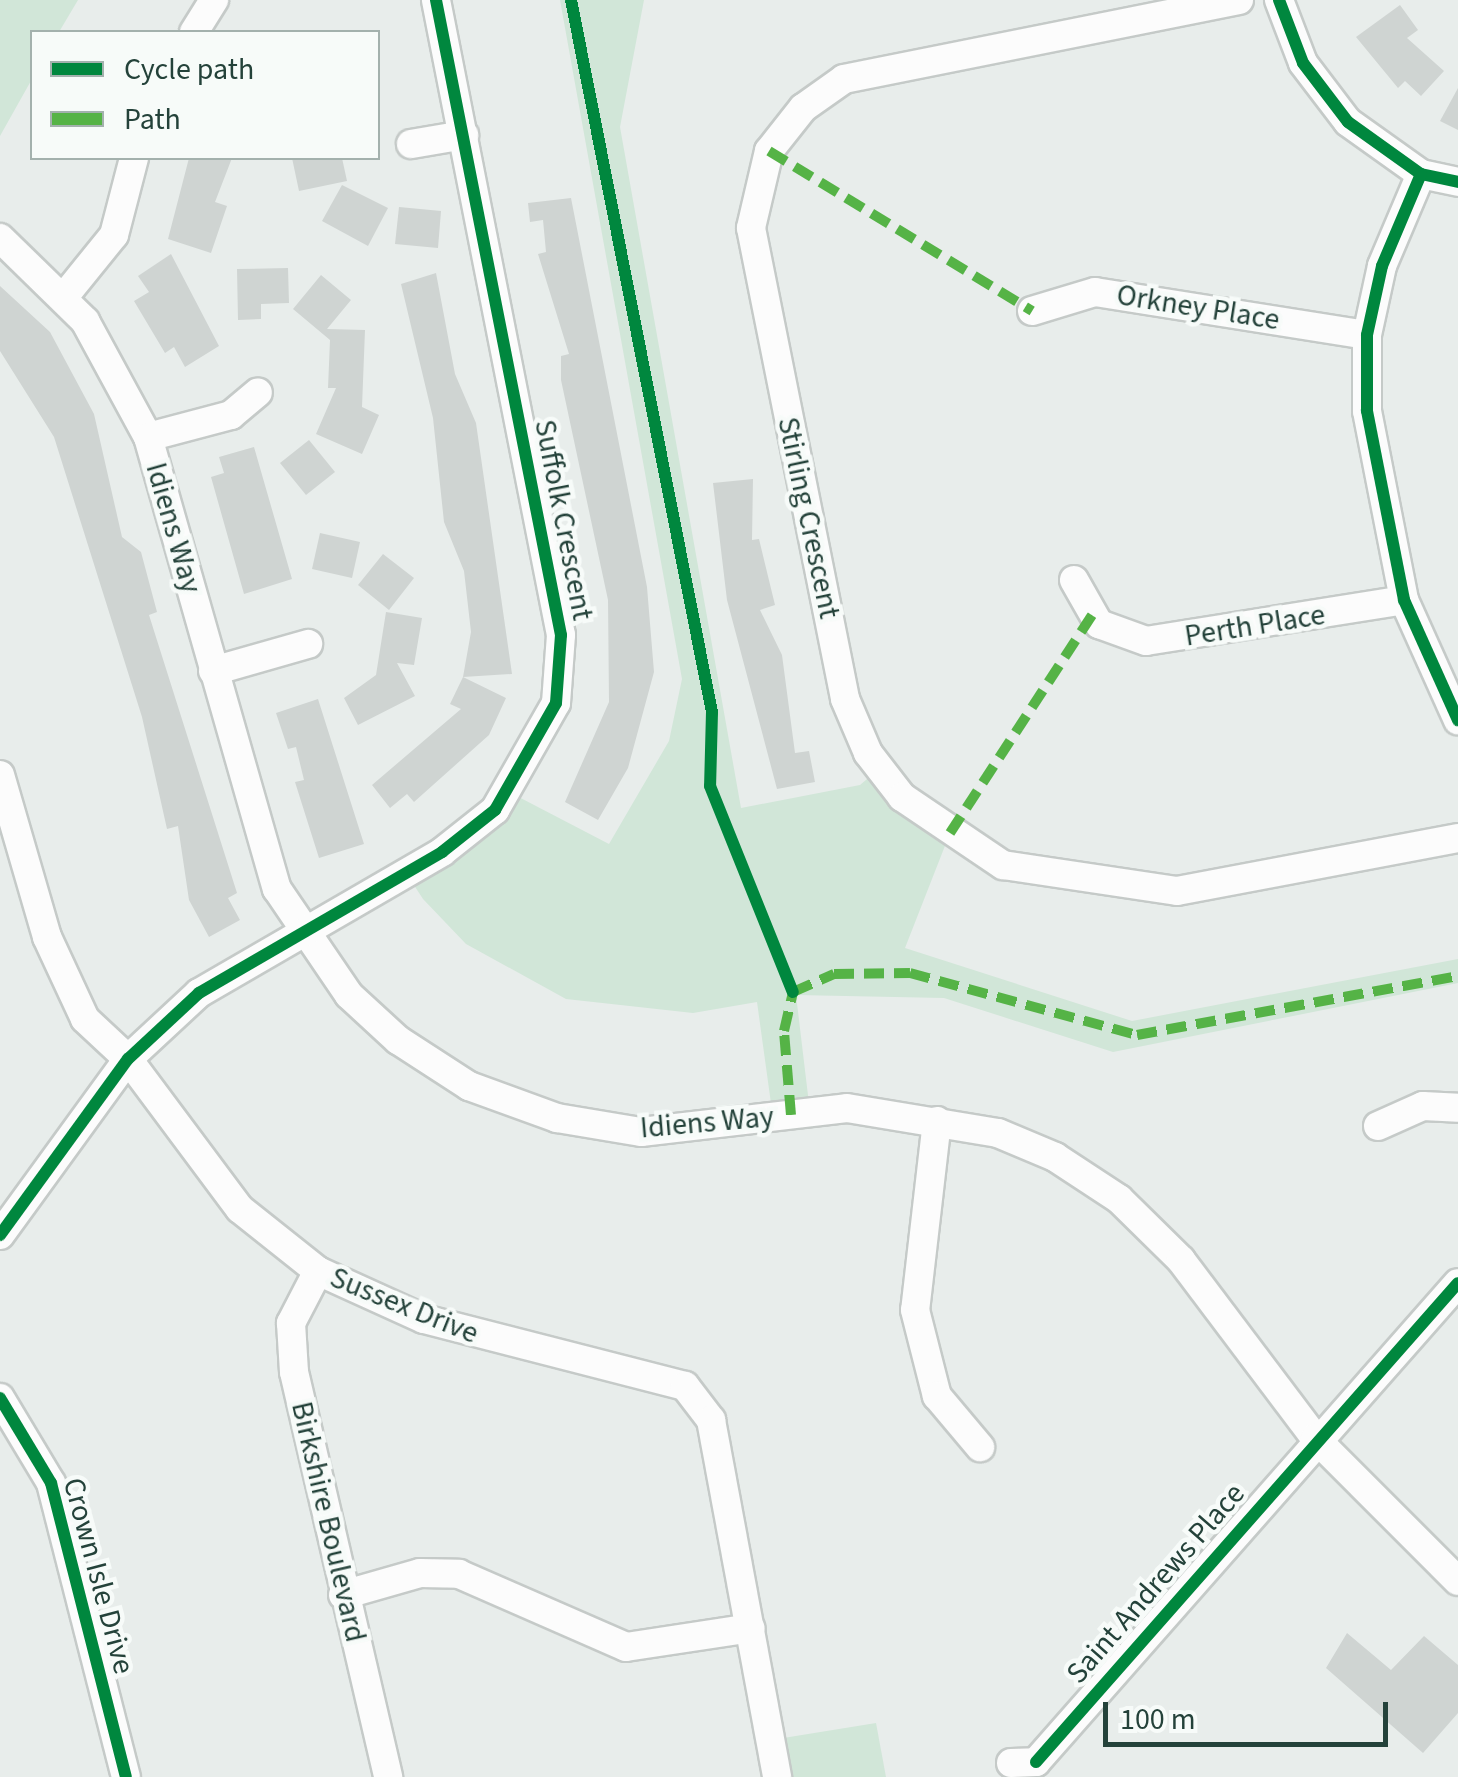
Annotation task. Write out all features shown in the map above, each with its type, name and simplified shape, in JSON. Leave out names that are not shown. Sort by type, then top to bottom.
[{"type":"street","points":[[195,30],[214,0]]},
{"type":"street","name":"Suffolk Crescent","points":[[0,1235],[128,1059],[200,992],[300,929],[442,852],[495,810],[556,702],[561,635],[436,0]]},
{"type":"street","name":"Stirling Crescent","points":[[1239,0],[844,79],[802,108],[769,151],[751,228],[844,698],[868,753],[902,796],[1003,865],[1177,890],[1458,838]]},
{"type":"street","points":[[1278,0],[1303,63],[1348,122],[1421,174],[1458,182]]},
{"type":"street","points":[[411,144],[464,135]]},
{"type":"street","points":[[62,298],[114,235],[133,160]]},
{"type":"street","points":[[1421,174],[1382,266],[1367,334],[1368,411],[1404,600],[1458,720]]},
{"type":"street","name":"Idiens Way","points":[[0,238],[62,298],[148,437],[271,870],[300,929],[398,1040],[469,1086],[557,1118],[642,1132],[848,1108],[937,1121],[1054,1157],[1119,1199],[1181,1260],[1315,1438],[1458,1582]]},
{"type":"street","name":"Orkney Place","points":[[1032,311],[1094,292],[1367,334]]},
{"type":"street","points":[[148,437],[231,415],[258,392]]},
{"type":"street","name":"Perth Place","points":[[1074,580],[1099,624],[1146,641],[1404,600]]},
{"type":"street","points":[[214,671],[308,644]]},
{"type":"street","name":"Sussex Drive","points":[[0,775],[46,937],[85,1020],[128,1059],[208,1175],[318,1271],[485,1340],[644,1369],[684,1386],[711,1420],[778,1777]]},
{"type":"street","points":[[1378,1126],[1422,1106],[1458,1108]]},
{"type":"street","points":[[937,1121],[916,1310],[938,1396],[980,1447]]},
{"type":"street","name":"Birkshire Boulevard","points":[[318,1271],[291,1324],[294,1372],[388,1777]]},
{"type":"street","name":"Saint Andrews Place","points":[[1012,1763],[1036,1762],[1315,1438],[1458,1283]]},
{"type":"street","name":"Crown Isle Drive","points":[[0,1398],[51,1483],[126,1777]]},
{"type":"street","points":[[344,1595],[420,1573],[459,1574],[626,1648],[751,1628]]},
{"type":"green space","points":[[0,0],[78,0],[60,30],[30,30],[30,83],[0,136]]},
{"type":"green space","points":[[560,0],[644,0],[620,127],[741,808],[860,785],[880,768],[950,833],[905,948],[1132,1021],[1458,959],[1458,983],[1113,1052],[944,998],[796,995],[810,1112],[773,1118],[757,1002],[693,1013],[566,999],[466,944],[423,899],[406,873],[511,793],[609,844],[669,741],[682,679]]},
{"type":"green space","points":[[876,1723],[886,1777],[777,1777],[771,1740]]},
{"type":"building","points":[[1400,5],[1418,30],[1407,38],[1444,71],[1421,96],[1405,81],[1398,88],[1356,37]]},
{"type":"building","points":[[1458,88],[1458,130],[1440,121]]},
{"type":"building","points":[[188,160],[231,160],[215,202],[227,206],[211,253],[168,239]]},
{"type":"building","points":[[292,160],[342,160],[347,181],[299,191]]},
{"type":"building","points":[[342,185],[388,208],[368,246],[322,221]]},
{"type":"building","points":[[571,198],[647,587],[654,672],[628,768],[598,820],[565,802],[609,702],[608,600],[561,380],[561,356],[569,354],[538,254],[546,252],[543,220],[530,222],[528,203]]},
{"type":"building","points":[[399,207],[441,211],[438,248],[395,244]]},
{"type":"building","points":[[171,254],[219,346],[185,367],[174,347],[165,353],[134,301],[149,292],[138,276]]},
{"type":"building","points":[[288,268],[289,303],[261,304],[261,319],[238,320],[237,269]]},
{"type":"building","points":[[436,273],[455,374],[476,423],[512,674],[463,677],[471,632],[464,571],[444,522],[433,418],[401,284]]},
{"type":"building","points":[[321,275],[351,300],[327,329],[365,330],[362,407],[379,415],[362,454],[316,434],[336,388],[328,388],[330,340],[293,309]]},
{"type":"building","points":[[0,286],[50,332],[94,414],[122,537],[141,552],[157,612],[149,615],[237,893],[228,898],[240,920],[209,937],[189,900],[178,826],[167,829],[142,717],[54,437],[0,351]]},
{"type":"building","points":[[309,440],[335,472],[306,495],[280,463]]},
{"type":"building","points":[[254,447],[292,579],[244,594],[211,477],[224,473],[219,457]]},
{"type":"building","points":[[753,479],[752,540],[759,539],[775,605],[760,610],[782,655],[795,753],[809,751],[815,782],[777,789],[727,600],[713,483]]},
{"type":"building","points":[[320,533],[360,542],[352,578],[312,569]]},
{"type":"building","points":[[383,554],[414,578],[389,610],[358,585]]},
{"type":"building","points":[[386,612],[422,618],[414,665],[397,663],[415,696],[358,725],[344,698],[376,675]]},
{"type":"building","points":[[463,677],[506,698],[489,735],[414,802],[407,794],[390,808],[372,785],[461,709],[450,704]]},
{"type":"building","points":[[318,699],[364,844],[319,858],[295,782],[304,780],[296,747],[288,749],[276,713]]},
{"type":"building","points":[[1347,1633],[1391,1670],[1424,1636],[1458,1665],[1458,1713],[1423,1753],[1326,1668]]},
{"type":"marked path","points":[[769,151],[1032,311]]},
{"type":"marked path","points":[[950,833],[1093,614]]},
{"type":"marked path","points":[[791,1115],[784,1031],[793,992],[834,974],[910,973],[1137,1035],[1458,976]]},
{"type":"cycle path","points":[[0,1235],[128,1059],[199,993],[442,852],[495,810],[556,703],[561,635],[436,0]]},
{"type":"cycle path","points":[[571,0],[712,712],[710,786],[793,992]]},
{"type":"cycle path","points":[[1279,0],[1303,63],[1348,122],[1421,174],[1458,182]]},
{"type":"cycle path","points":[[1421,174],[1382,266],[1367,335],[1367,411],[1404,600],[1458,720]]},
{"type":"cycle path","points":[[1036,1762],[1458,1283]]},
{"type":"cycle path","points":[[0,1398],[51,1483],[126,1777]]}]
